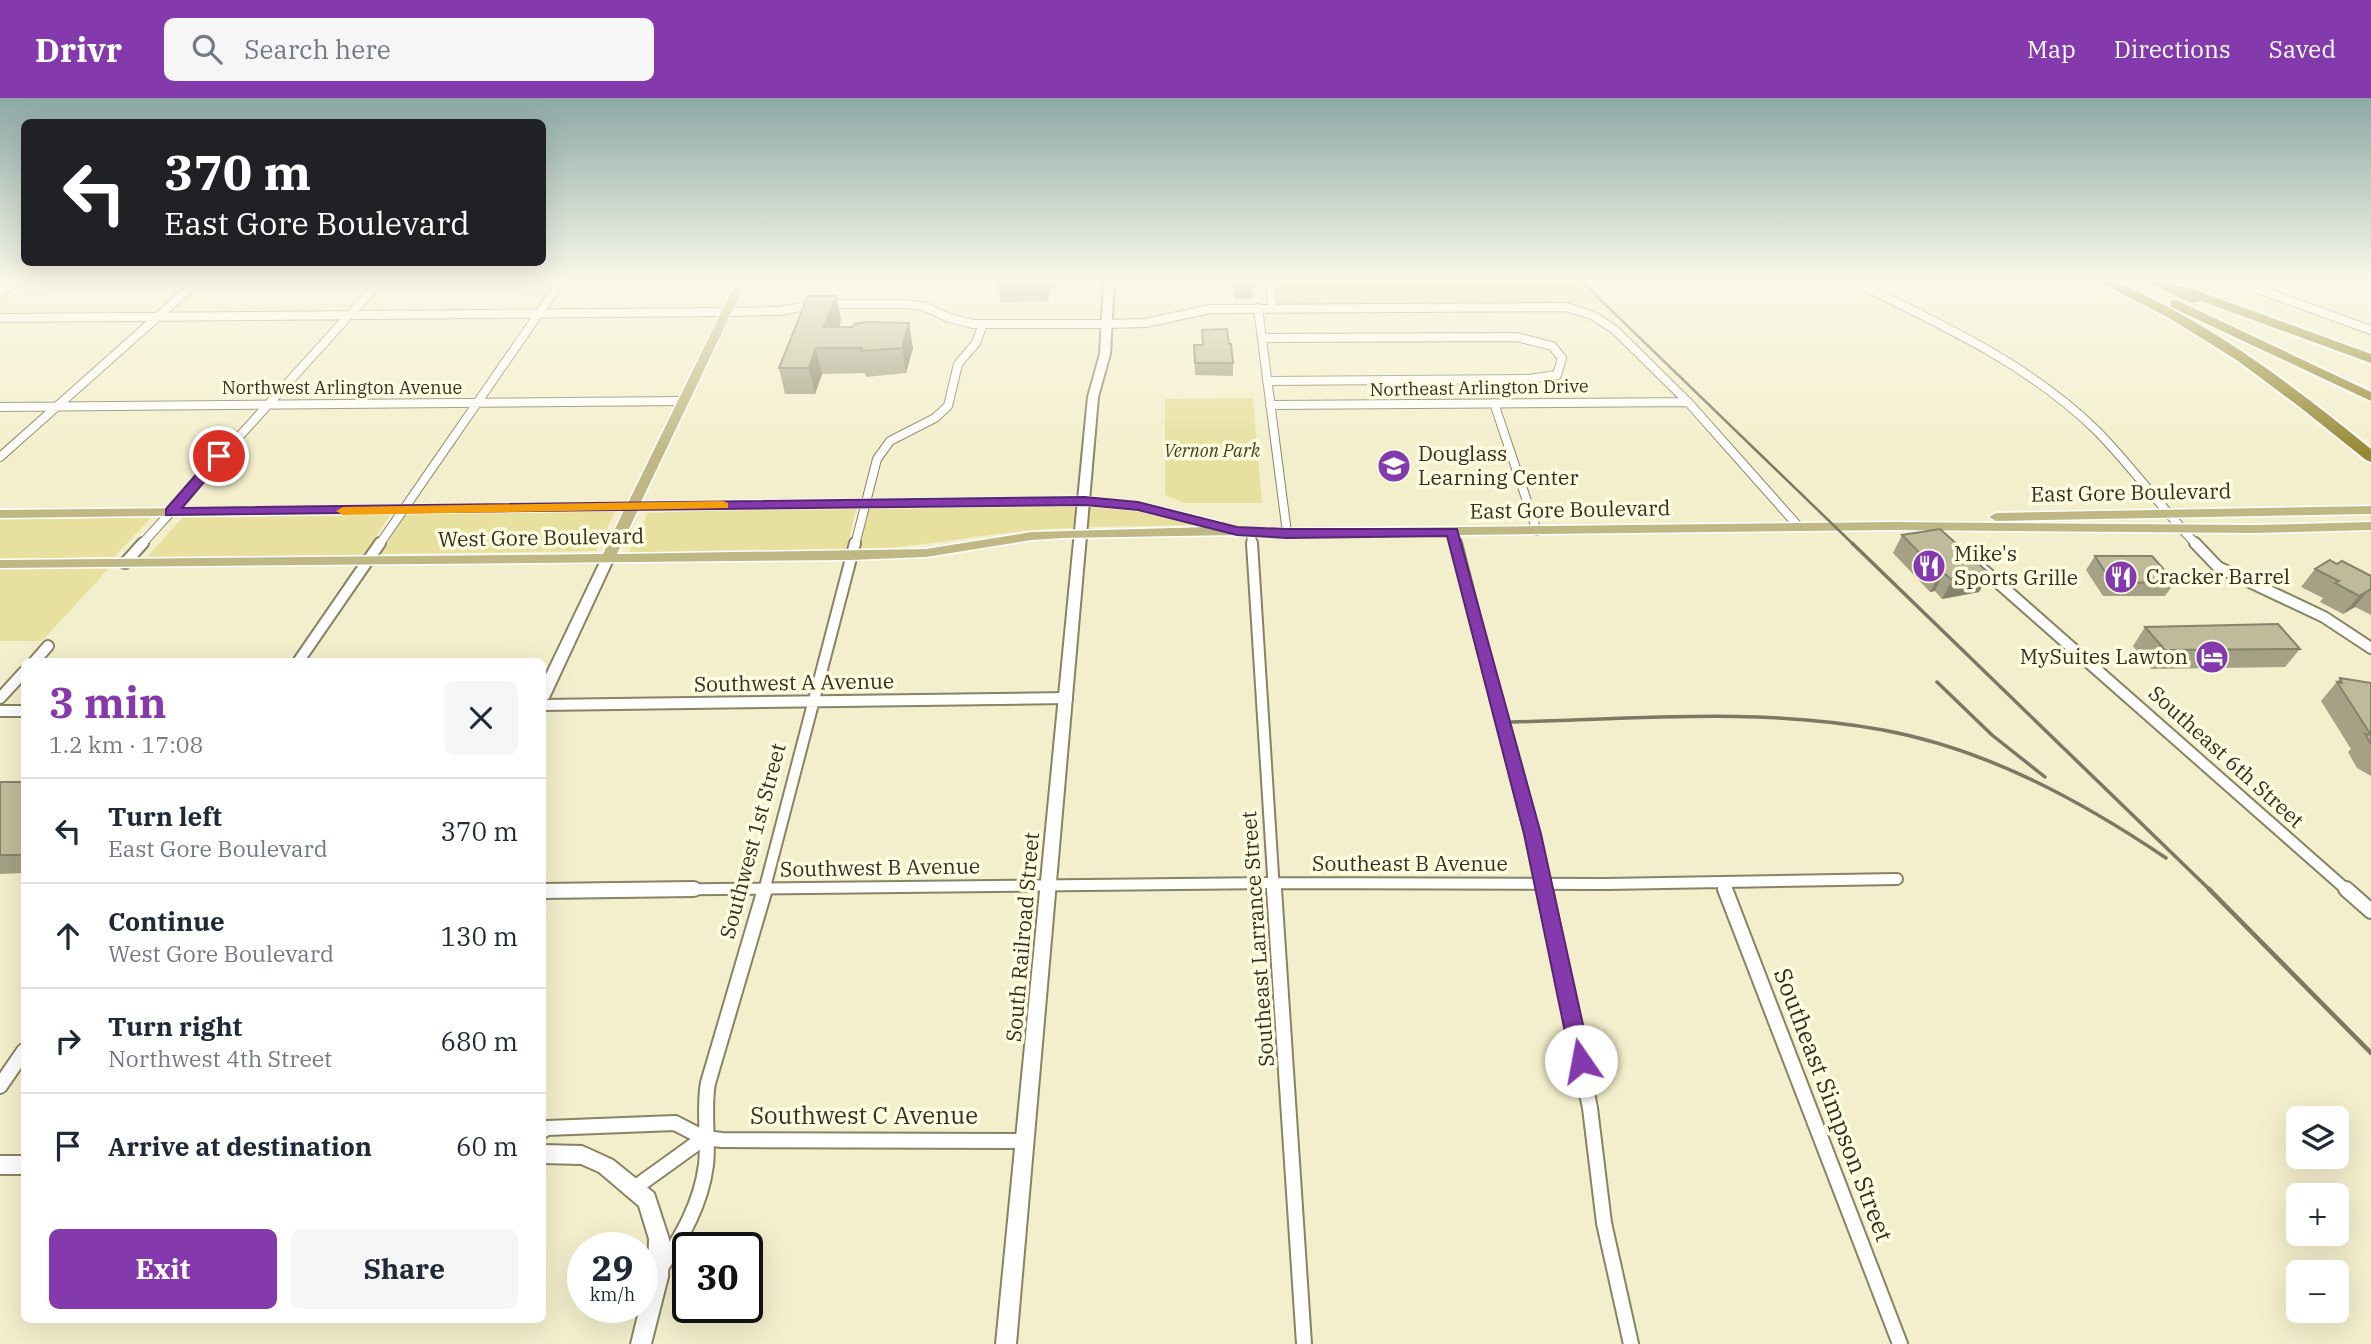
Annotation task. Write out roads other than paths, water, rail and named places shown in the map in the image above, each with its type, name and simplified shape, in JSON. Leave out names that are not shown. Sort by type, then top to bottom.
[{"type":"highway","points":[[2213,338],[2246,358],[2371,457]]},
{"type":"highway","points":[[2253,338],[2371,397]]},
{"type":"highway","points":[[2279,338],[2371,382]]},
{"type":"highway","points":[[2314,338],[2371,359]]},
{"type":"main road","points":[[608,558],[714,338]]},
{"type":"main road","name":"West Gore Boulevard","points":[[0,514],[1085,501],[1138,506],[1244,531]]},
{"type":"main road","points":[[2339,510],[2364,526]]},
{"type":"main road","name":"East Gore Boulevard","points":[[1935,528],[1965,518],[2371,510]]},
{"type":"main road","name":"East Gore Boulevard","points":[[1081,533],[1453,532],[1893,526],[2364,526]]},
{"type":"main road","name":"West Gore Boulevard","points":[[0,564],[851,556],[926,553],[1032,536],[1081,533]]},
{"type":"street","points":[[0,457],[134,338]]},
{"type":"street","points":[[125,563],[329,338]]},
{"type":"street","points":[[301,658],[522,338]]},
{"type":"street","name":"Southwest 1st Street","points":[[658,1271],[687,1229],[706,1164],[704,1138],[708,1083],[765,888],[877,459],[883,449],[899,436],[935,418],[948,406],[961,357],[978,338]]},
{"type":"street","name":"South Railroad Street","points":[[1006,1344],[1093,397],[1105,354],[1106,338]]},
{"type":"street","points":[[1262,338],[1287,533]]},
{"type":"street","name":"Northeast Arlington Drive","points":[[1267,381],[1529,379],[1557,375],[1563,365],[1562,357],[1552,345],[1527,338]]},
{"type":"street","points":[[1623,338],[1688,402],[1799,527]]},
{"type":"street","points":[[1970,338],[2056,395],[2096,430],[2179,528],[2218,567],[2324,617],[2371,648]]},
{"type":"street","name":"Northwest Arlington Avenue","points":[[0,407],[684,401]]},
{"type":"street","name":"Northeast Arlington Drive","points":[[1270,405],[1688,402]]},
{"type":"street","points":[[1494,403],[1537,531]]},
{"type":"street","name":"Southeast Larrance Street","points":[[1244,531],[1274,883],[1304,1344]]},
{"type":"street","points":[[1453,532],[1544,884],[1590,1108],[1604,1223],[1631,1344]]},
{"type":"street","points":[[546,690],[608,558]]},
{"type":"street","name":"Southeast 6th Street","points":[[1972,559],[2371,911]]},
{"type":"street","points":[[38,658],[48,646]]},
{"type":"street","points":[[0,698],[21,674]]},
{"type":"street","name":"Southwest A Avenue","points":[[546,705],[1067,698]]},
{"type":"street","points":[[0,711],[21,711]]},
{"type":"street","name":"Southeast B Avenue","points":[[1049,885],[1723,883],[1897,879]]},
{"type":"street","name":"Southeast Simpson Street","points":[[1723,883],[1900,1344]]},
{"type":"street","name":"Southwest B Avenue","points":[[546,891],[1049,885]]},
{"type":"street","points":[[0,1086],[21,1055]]},
{"type":"street","points":[[546,1129],[675,1124],[704,1138],[633,1189]]},
{"type":"street","name":"Southwest C Avenue","points":[[704,1138],[1025,1141]]},
{"type":"street","points":[[546,1154],[582,1155],[606,1166],[647,1200],[657,1232]]},
{"type":"street","points":[[0,1165],[21,1165]]},
{"type":"street","points":[[658,1236],[658,1271]]},
{"type":"street","points":[[641,1344],[646,1323]]},
{"type":"railway","points":[[1640,338],[1854,545]]},
{"type":"railway","points":[[1852,543],[2210,890]]},
{"type":"railway","points":[[1937,682],[1992,735],[2045,777]]},
{"type":"railway","points":[[1512,722],[1698,716],[1791,719],[1883,730],[1959,750],[2031,779],[2100,816],[2166,858]]},
{"type":"railway","points":[[2210,890],[2371,1053]]},
{"type":"place","name":"Douglass Learning Center","points":[[1394,466]]},
{"type":"place","name":"Mike's Sports Grille","points":[[1929,566]]},
{"type":"place","name":"Cracker Barrel","points":[[2121,577]]},
{"type":"place","name":"MySuites Lawton","points":[[2212,657]]},
{"type":"park label","name":"Vernon Park","points":[[1212,451]]}]
